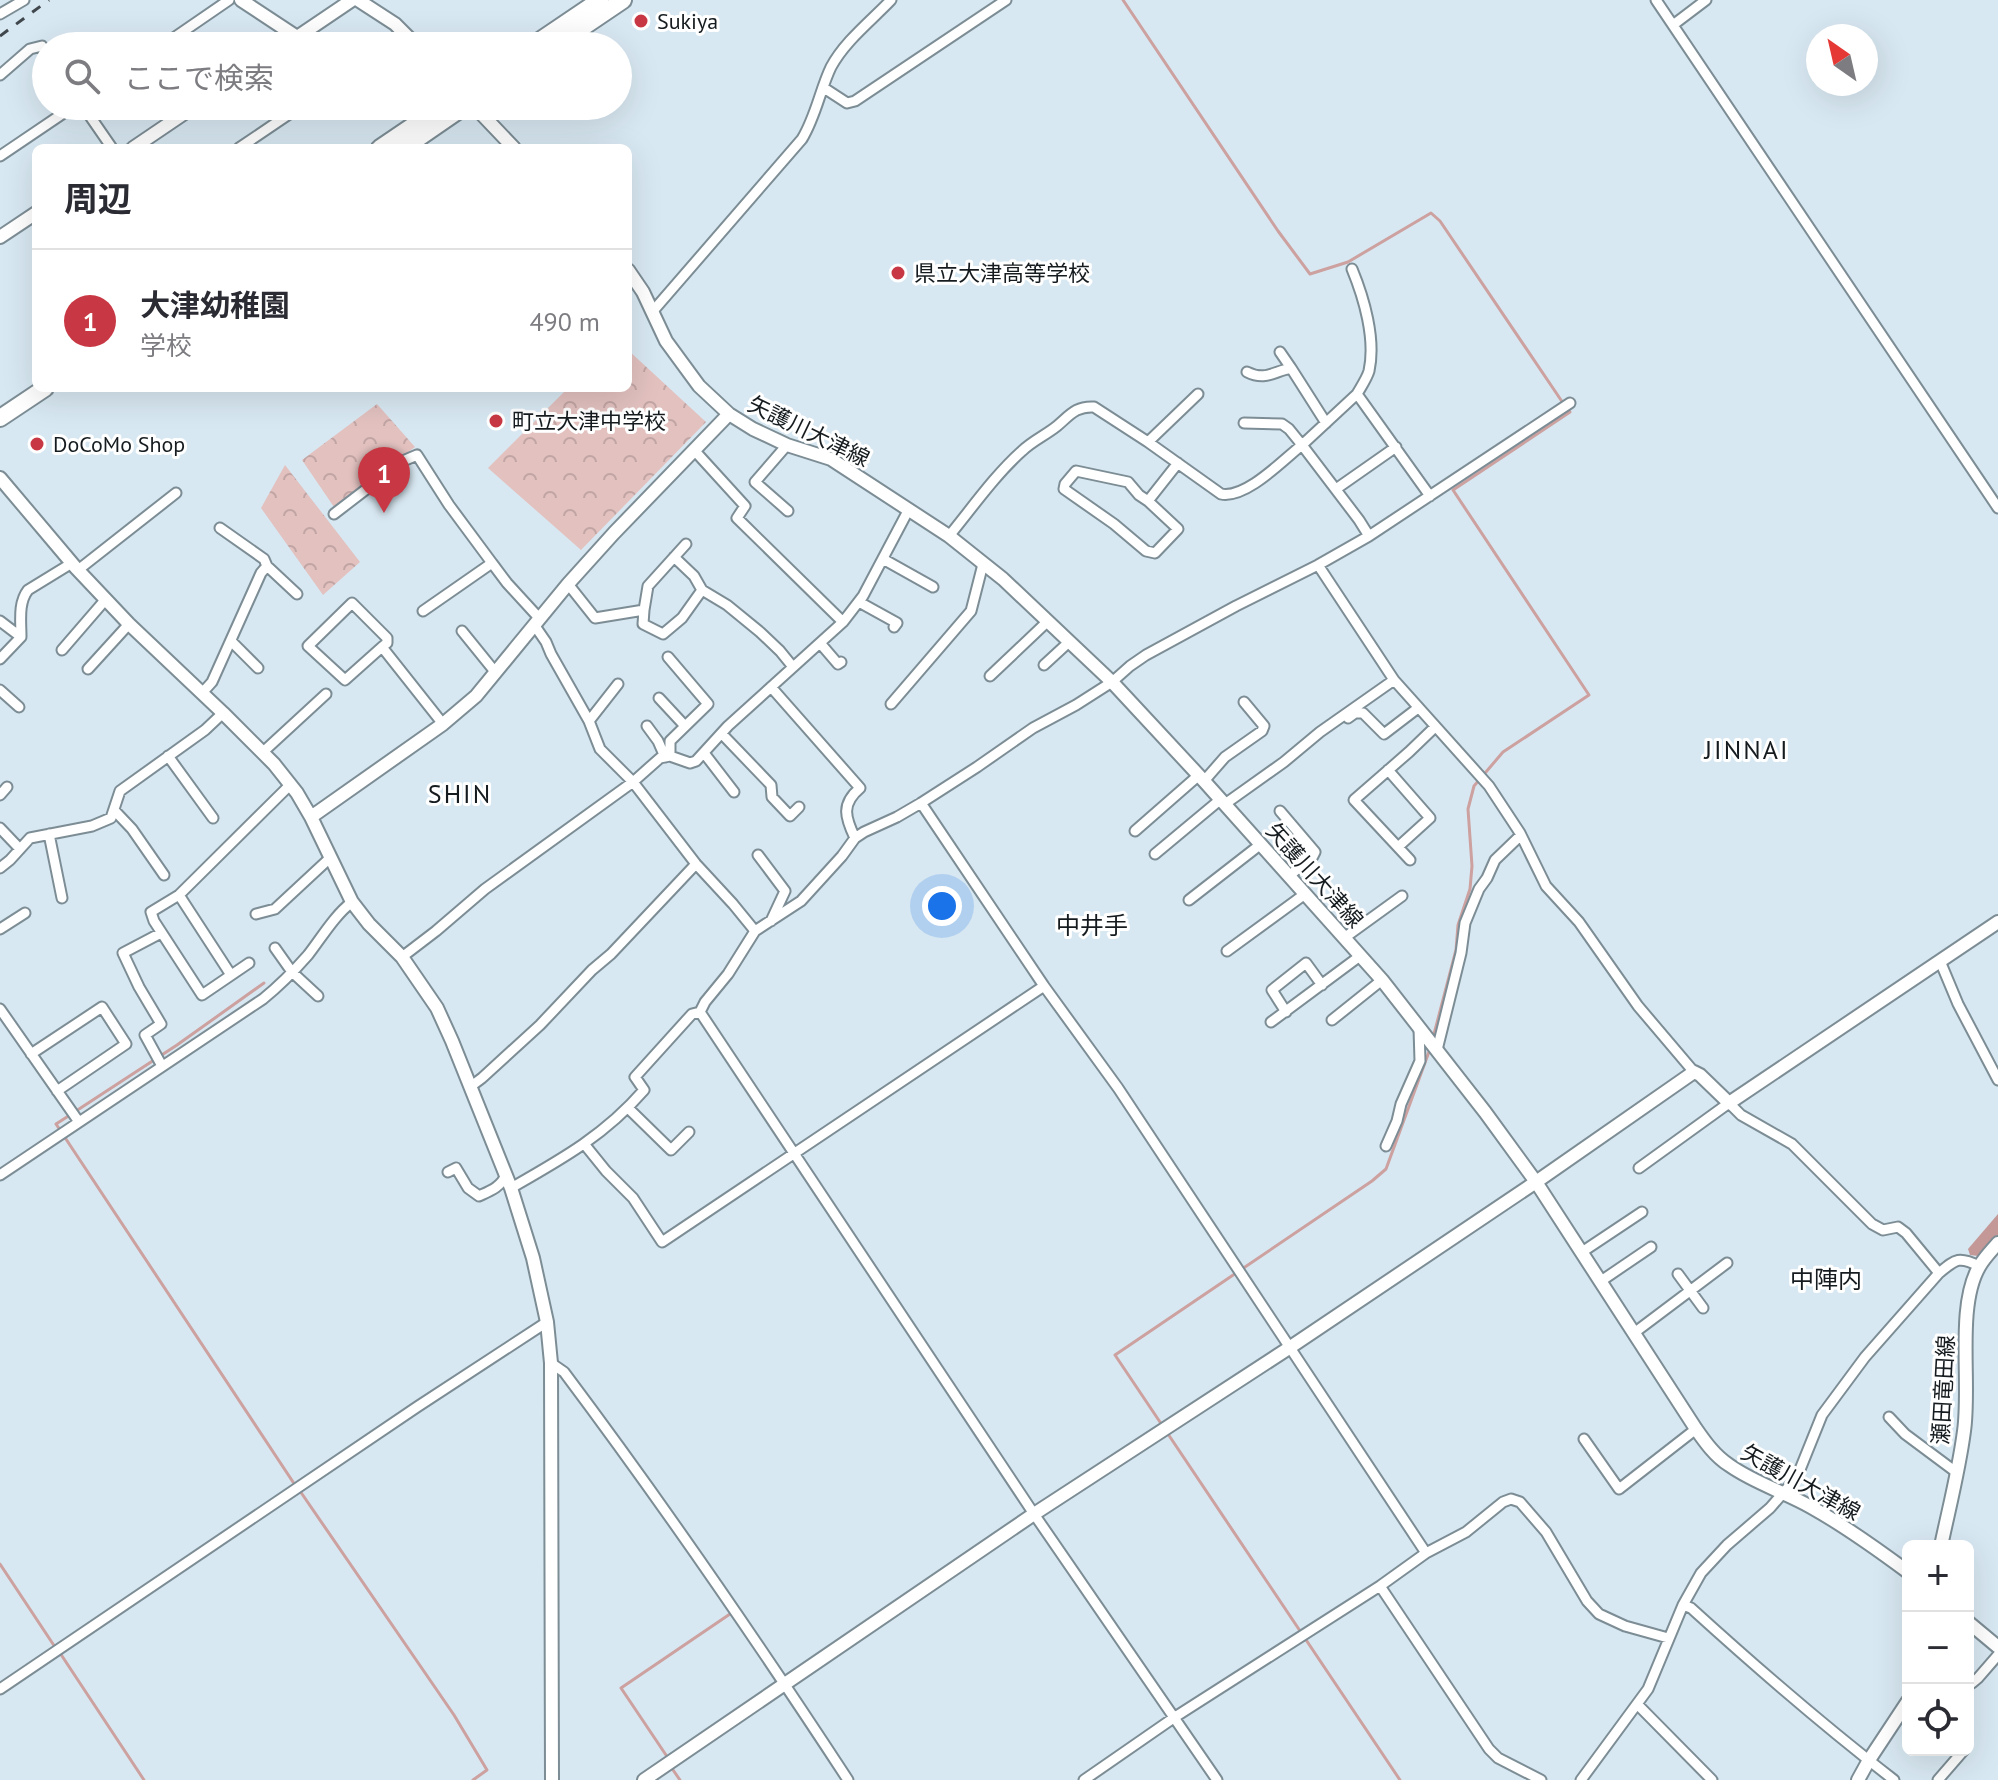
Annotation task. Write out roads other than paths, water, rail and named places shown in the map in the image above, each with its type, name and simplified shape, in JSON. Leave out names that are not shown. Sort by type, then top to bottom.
[{"type":"highway","points":[[553,32],[600,0]]},
{"type":"highway","points":[[576,32],[623,0]]},
{"type":"highway","points":[[386,144],[421,120]]},
{"type":"highway","points":[[410,144],[445,120]]},
{"type":"highway","points":[[0,406],[32,384]]},
{"type":"highway","points":[[0,418],[39,392]]},
{"type":"street","points":[[0,14],[24,0]]},
{"type":"street","points":[[182,32],[229,0]]},
{"type":"street","points":[[241,0],[289,32]]},
{"type":"street","points":[[305,32],[355,0],[403,32]]},
{"type":"street","points":[[653,311],[802,139],[810,126],[831,67],[845,47],[891,0]]},
{"type":"street","points":[[824,88],[847,103],[855,101],[1006,0]]},
{"type":"street","points":[[1656,0],[1998,508]]},
{"type":"street","points":[[1673,25],[1706,0]]},
{"type":"street","points":[[0,75],[32,48]]},
{"type":"street","points":[[0,156],[53,120]]},
{"type":"street","points":[[93,120],[109,144]]},
{"type":"street","points":[[139,144],[174,120]]},
{"type":"street","points":[[245,144],[280,120]]},
{"type":"street","points":[[487,120],[510,144]]},
{"type":"street","points":[[0,237],[32,216]]},
{"type":"street","points":[[949,536],[1021,451],[1058,425],[1073,410],[1085,407],[1094,407],[1221,494],[1238,493],[1250,486],[1302,445],[1357,394],[1369,372],[1370,343],[1363,296],[1352,269]]},
{"type":"street","name":"矢護川大津線","points":[[632,276],[666,341],[689,374],[729,414],[787,445],[831,459],[949,536],[1003,579],[1112,682],[1382,980],[1437,1050],[1536,1182],[1713,1451],[1726,1464],[1839,1523],[1902,1568]]},
{"type":"street","points":[[1280,352],[1326,423]]},
{"type":"street","points":[[1247,372],[1263,377],[1291,368]]},
{"type":"street","points":[[1148,442],[1198,394]]},
{"type":"street","points":[[1357,394],[1430,496]]},
{"type":"street","points":[[511,1188],[585,1145],[628,1108],[644,1090],[635,1077],[692,1014],[700,1012],[755,931],[801,901],[855,838],[921,803],[1033,728],[1112,682],[1146,655],[1369,536],[1570,403]]},
{"type":"street","points":[[311,817],[443,724],[476,696],[568,584],[729,414]]},
{"type":"street","points":[[1244,423],[1282,424],[1302,445],[1369,536]]},
{"type":"street","points":[[787,445],[755,482],[788,511]]},
{"type":"street","points":[[1336,489],[1396,447]]},
{"type":"street","points":[[694,450],[745,506],[737,518],[843,622]]},
{"type":"street","points":[[334,514],[403,461],[417,455],[449,505],[537,622],[551,654],[589,721],[600,749],[633,782],[696,864],[755,931]]},
{"type":"street","points":[[1148,501],[1178,463]]},
{"type":"street","points":[[1076,471],[1128,482],[1148,501],[1178,529],[1155,553],[1146,551],[1064,489],[1076,471]]},
{"type":"street","points":[[0,478],[129,624],[263,752],[291,784],[311,817],[352,902],[402,957],[437,1008],[511,1188],[533,1258],[547,1322],[551,1363],[552,1780]]},
{"type":"street","points":[[0,659],[21,637],[22,603],[28,590],[75,566],[176,493]]},
{"type":"street","points":[[402,957],[485,889],[633,782],[660,758],[668,756],[690,763],[696,761],[728,726],[843,622],[859,602],[909,509]]},
{"type":"street","points":[[220,528],[264,559],[267,566],[297,594]]},
{"type":"street","points":[[686,544],[648,586],[643,624],[663,634],[682,618],[702,590]]},
{"type":"street","points":[[674,557],[694,576],[702,590],[727,605],[760,632],[793,667]]},
{"type":"street","points":[[883,559],[933,587]]},
{"type":"street","points":[[423,611],[492,563]]},
{"type":"street","points":[[891,704],[971,611],[983,564]]},
{"type":"street","points":[[1318,565],[1394,680],[1489,786],[1521,835],[1546,886],[1579,922],[1638,1006],[1694,1072],[1741,1115],[1792,1144],[1872,1224],[1883,1230],[1898,1227],[1906,1233],[1939,1273]]},
{"type":"street","points":[[202,693],[212,682],[261,573],[267,566]]},
{"type":"street","points":[[568,584],[595,618],[644,610]]},
{"type":"street","points":[[62,650],[106,599]]},
{"type":"street","points":[[859,602],[897,623],[894,627]]},
{"type":"street","points":[[352,603],[387,638],[387,643],[382,647],[345,680],[308,646],[352,603]]},
{"type":"street","points":[[0,621],[21,637]]},
{"type":"street","points":[[990,676],[1048,621]]},
{"type":"street","points":[[88,669],[129,624]]},
{"type":"street","points":[[462,631],[496,673]]},
{"type":"street","points":[[231,641],[258,668]]},
{"type":"street","points":[[1044,665],[1069,642]]},
{"type":"street","points":[[820,643],[838,664],[841,662]]},
{"type":"street","points":[[382,647],[443,724]]},
{"type":"street","points":[[668,657],[708,704],[670,741],[668,756]]},
{"type":"street","points":[[1155,854],[1394,680]]},
{"type":"street","points":[[589,721],[618,684]]},
{"type":"street","points":[[771,687],[860,788],[851,796],[846,811],[855,838]]},
{"type":"street","points":[[0,690],[19,707]]},
{"type":"street","points":[[263,752],[326,694]]},
{"type":"street","points":[[659,698],[685,726]]},
{"type":"street","points":[[1135,831],[1225,757],[1262,731],[1264,726],[1244,702]]},
{"type":"street","points":[[1321,735],[1355,713],[1363,713],[1384,734],[1418,708]]},
{"type":"street","points":[[0,868],[30,838],[92,826],[111,818],[120,791],[205,730],[223,713]]},
{"type":"street","points":[[647,726],[668,756]]},
{"type":"street","points":[[1410,860],[1354,800],[1435,727]]},
{"type":"street","points":[[722,734],[771,785],[772,797],[790,816],[799,807]]},
{"type":"street","points":[[704,753],[734,792]]},
{"type":"street","points":[[168,756],[213,818]]},
{"type":"street","points":[[1388,770],[1430,818],[1398,847]]},
{"type":"street","points":[[249,963],[202,995],[161,933],[151,912],[179,895],[291,784]]},
{"type":"street","points":[[921,803],[1044,986],[1118,1088],[1426,1553]]},
{"type":"street","points":[[114,810],[132,829],[164,875]]},
{"type":"street","points":[[1280,811],[1315,852],[1289,876]]},
{"type":"street","points":[[0,828],[20,849]]},
{"type":"street","points":[[49,834],[62,898]]},
{"type":"street","points":[[1437,1050],[1461,953],[1465,923],[1495,860],[1521,835]]},
{"type":"street","points":[[1189,900],[1261,844]]},
{"type":"street","points":[[758,855],[785,891],[771,921]]},
{"type":"street","points":[[256,914],[275,909],[331,857]]},
{"type":"street","points":[[470,1087],[540,1025],[696,864]]},
{"type":"street","points":[[1227,951],[1305,894]]},
{"type":"street","points":[[179,895],[231,975]]},
{"type":"street","points":[[1344,938],[1402,896]]},
{"type":"street","points":[[0,1175],[263,999],[292,972],[352,902]]},
{"type":"street","points":[[0,929],[25,913]]},
{"type":"street","points":[[1639,1168],[1729,1103],[1998,922]]},
{"type":"street","points":[[57,1091],[161,1024],[123,953],[161,933]]},
{"type":"street","points":[[275,948],[292,972],[318,996]]},
{"type":"street","points":[[1271,1022],[1360,956]]},
{"type":"street","points":[[1940,961],[1958,1004],[1998,1080]]},
{"type":"street","points":[[1286,1012],[1272,990],[1306,963],[1322,985]]},
{"type":"street","points":[[1332,1020],[1382,980]]},
{"type":"street","points":[[585,1145],[633,1198],[662,1242],[1044,986]]},
{"type":"street","points":[[31,1054],[102,1007],[126,1044]]},
{"type":"street","points":[[0,1009],[79,1122]]},
{"type":"street","points":[[700,1012],[1034,1514],[1217,1780]]},
{"type":"street","points":[[1386,1146],[1420,1061],[1419,1028]]},
{"type":"street","points":[[145,1035],[162,1066]]},
{"type":"street","points":[[644,1780],[1034,1514],[1536,1182],[1694,1072]]},
{"type":"street","points":[[628,1108],[671,1150],[689,1132]]},
{"type":"street","points":[[448,1172],[456,1168],[468,1188],[479,1196],[496,1188],[506,1175]]},
{"type":"street","points":[[1582,1252],[1642,1212]]},
{"type":"street","name":"瀬田竜田線","points":[[1942,1540],[1964,1432],[1967,1399],[1966,1307],[1979,1266],[1997,1245]]},
{"type":"street","points":[[1601,1281],[1651,1247]]},
{"type":"street","points":[[1581,1780],[1648,1689],[1683,1605],[1701,1573],[1727,1545],[1770,1508],[1797,1477],[1822,1415],[1865,1357],[1939,1273],[1955,1261],[1965,1259],[1979,1266]]},
{"type":"street","points":[[1634,1333],[1727,1263]]},
{"type":"street","points":[[1678,1274],[1703,1308]]},
{"type":"street","points":[[0,1689],[547,1322]]},
{"type":"street","points":[[551,1363],[564,1372],[632,1462],[848,1780]]},
{"type":"street","points":[[1889,1417],[1905,1434],[1956,1472]]},
{"type":"street","points":[[1584,1439],[1619,1489],[1696,1429]]},
{"type":"street","points":[[1084,1780],[1426,1553],[1466,1532],[1511,1499],[1520,1502],[1546,1532],[1587,1601],[1599,1614],[1625,1626],[1668,1638]]},
{"type":"street","points":[[1380,1586],[1489,1749],[1498,1758],[1541,1780]]},
{"type":"street","points":[[1683,1605],[1691,1608],[1771,1681],[1894,1780]]},
{"type":"street","points":[[1974,1627],[1998,1647]]},
{"type":"street","points":[[1974,1680],[1998,1655]]},
{"type":"street","points":[[1637,1704],[1712,1780]]},
{"type":"street","points":[[1858,1780],[1902,1710]]},
{"type":"street","points":[[1938,1780],[1959,1756]]},
{"type":"waterway","points":[[1123,0],[1310,274],[1348,262],[1431,213],[1440,221],[1563,403]]},
{"type":"waterway","points":[[1433,1038],[1456,950],[1458,925],[1470,889],[1472,866],[1468,809],[1474,786],[1503,752],[1589,695],[1453,490],[1570,412],[1568,409]]},
{"type":"waterway","points":[[76,1111],[264,983]]},
{"type":"waterway","points":[[1162,1425],[1115,1355],[1386,1169],[1430,1049]]},
{"type":"waterway","points":[[70,1115],[56,1124],[295,1485]]},
{"type":"waterway","points":[[1166,1431],[1400,1780]]},
{"type":"waterway","points":[[300,1491],[454,1715],[487,1770],[473,1780]]},
{"type":"waterway","points":[[0,1564],[55,1647]]},
{"type":"waterway","points":[[668,1758],[621,1688],[730,1614]]},
{"type":"waterway","points":[[60,1653],[144,1780]]},
{"type":"waterway","points":[[671,1767],[680,1780]]},
{"type":"railway","points":[[0,36],[49,0]]},
{"type":"place","name":"Sukiya","points":[[641,21]]},
{"type":"place","name":"県立大津高等学校","points":[[898,273]]},
{"type":"place","name":"町立大津中学校","points":[[496,421]]},
{"type":"place","name":"DoCoMo Shop","points":[[37,444]]},
{"type":"place","name":"大津幼稚園","points":[[384,513]]},
{"type":"district","name":"JINNAI","points":[[1747,750]]},
{"type":"district","name":"SHIN","points":[[460,794]]},
{"type":"district","name":"中井手","points":[[1092,926]]},
{"type":"district","name":"中陣内","points":[[1826,1280]]}]
